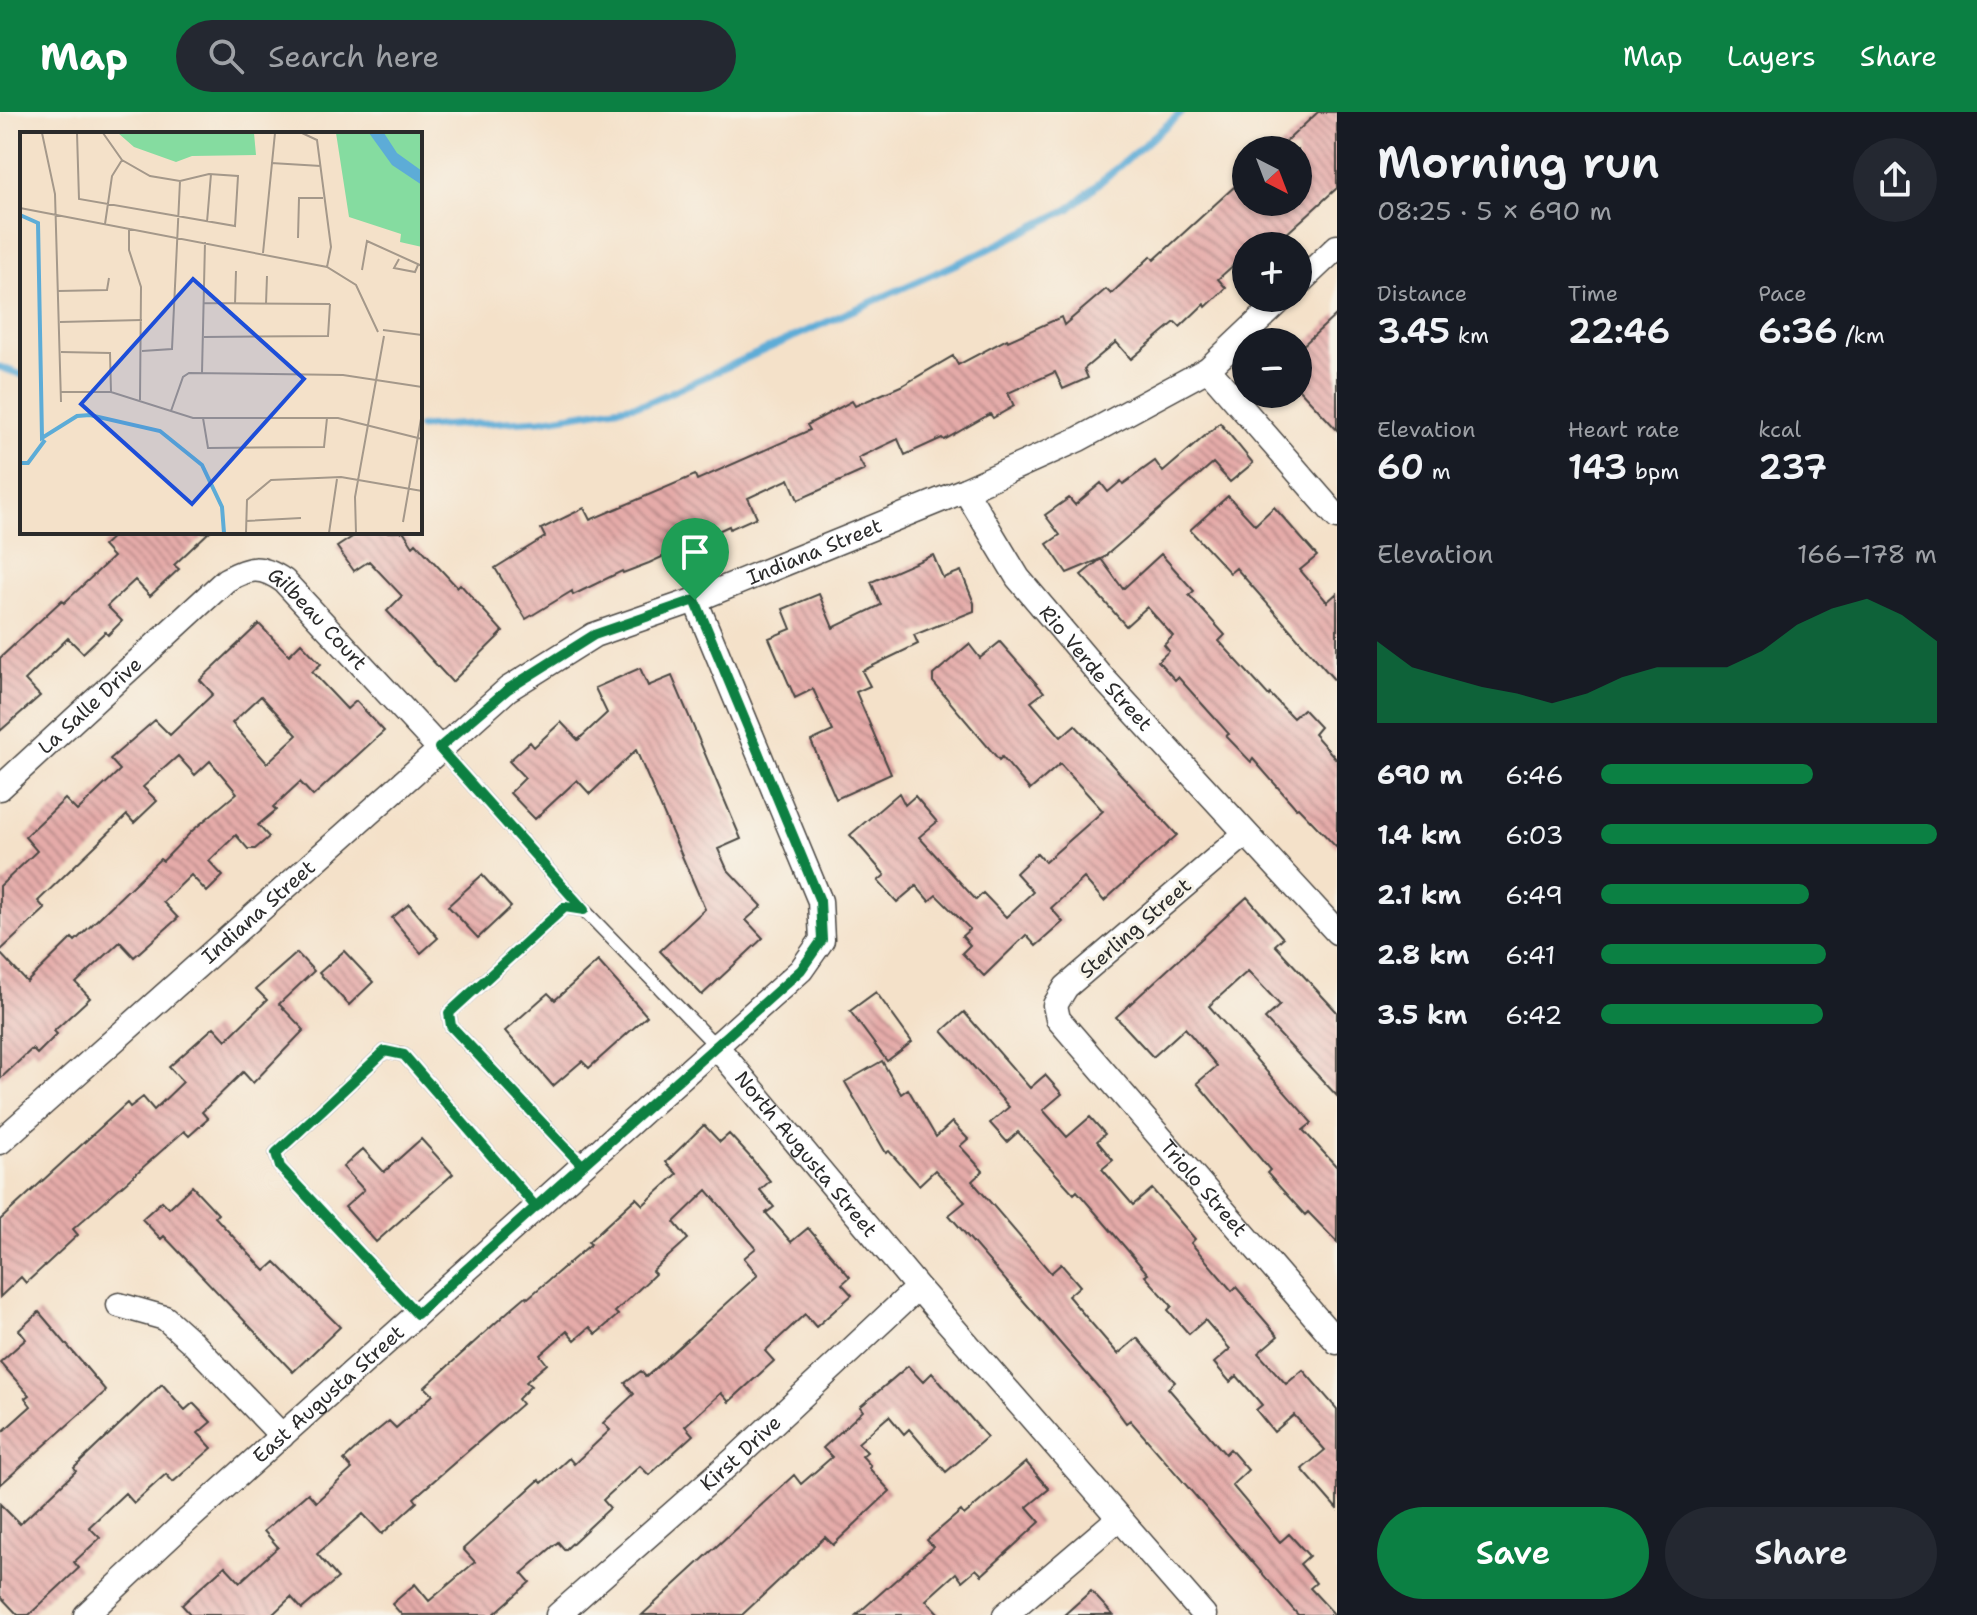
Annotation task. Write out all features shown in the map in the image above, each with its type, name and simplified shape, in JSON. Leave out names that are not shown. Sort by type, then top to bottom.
[{"type":"street","points":[[1312,271],[1337,247]]},
{"type":"street","name":"Indiana Street","points":[[0,1142],[508,689],[594,635],[695,600],[965,490],[1079,439],[1208,369],[1268,312]]},
{"type":"street","points":[[1208,369],[1337,517]]},
{"type":"street","name":"Rio Verde Street","points":[[965,490],[1018,578],[1101,676],[1337,932]]},
{"type":"street","name":"Gilbeau Court","points":[[180,622],[226,580],[245,569],[268,570],[284,581],[439,748]]},
{"type":"street","points":[[695,600],[820,901],[822,940],[801,970],[715,1045]]},
{"type":"street","name":"La Salle Drive","points":[[0,788],[180,622]]},
{"type":"street","name":"Sterling Street","points":[[1071,1034],[1058,1019],[1055,1005],[1066,987],[1245,834]]},
{"type":"street","name":"Triolo Street","points":[[1071,1034],[1337,1342]]},
{"type":"street","name":"East Augusta Street","points":[[86,1615],[715,1045]]},
{"type":"street","name":"North Augusta Street","points":[[715,1045],[920,1290],[1204,1615]]},
{"type":"street","name":"Kirst Drive","points":[[558,1615],[738,1456],[911,1294],[920,1290]]},
{"type":"street","points":[[119,1305],[165,1318],[282,1436]]},
{"type":"street","points":[[1005,1615],[1119,1518]]},
{"type":"lane","points":[[439,748],[584,910],[715,1045]]},
{"type":"lane","points":[[582,1165],[451,1026],[449,1013],[565,907],[584,910]]},
{"type":"lane","points":[[417,1314],[280,1167],[276,1153],[385,1051],[404,1055],[536,1207]]},
{"type":"building","points":[[1318,112],[1337,112],[1337,188],[1312,211],[1312,136],[1292,136]]},
{"type":"building","points":[[1232,189],[1232,216],[1306,216],[1288,232],[1232,232],[1232,266],[1218,279],[1226,288],[1206,307],[1204,304],[1180,327],[1175,322],[1131,359],[1116,342],[1084,369],[1088,378],[1063,389],[1055,372],[1008,393],[1014,406],[993,418],[990,414],[944,440],[942,438],[905,455],[898,439],[858,458],[865,470],[798,500],[789,479],[748,498],[757,517],[730,529],[729,526],[649,563],[622,571],[573,595],[572,591],[526,619],[495,568],[545,537],[541,529],[584,508],[590,520],[695,475],[697,480],[810,430],[807,425],[852,401],[855,406],[903,385],[953,356],[958,365],[1007,339],[1061,317],[1064,325],[1106,289],[1111,294],[1151,256],[1154,260]]},
{"type":"building","points":[[1337,314],[1337,430],[1312,403],[1312,337]]},
{"type":"building","points":[[1220,423],[1253,463],[1230,482],[1213,463],[1103,558],[1067,573],[1047,544],[1060,535],[1045,515],[1069,498],[1075,505],[1101,483],[1108,492],[1155,461],[1163,472]]},
{"type":"building","points":[[1228,496],[1255,525],[1274,507],[1317,556],[1300,570],[1327,602],[1337,593],[1337,683],[1236,568],[1230,573],[1190,530]]},
{"type":"building","points":[[116,534],[207,534],[174,565],[179,569],[150,596],[135,580],[107,606],[122,621],[108,635],[105,632],[83,653],[68,638],[25,680],[40,696],[0,731],[0,658],[113,557],[103,546]]},
{"type":"building","points":[[357,534],[405,534],[413,546],[416,543],[457,587],[460,584],[503,632],[452,682],[387,611],[402,596],[369,561],[354,571],[337,547]]},
{"type":"building","points":[[1161,554],[1194,591],[1189,595],[1225,635],[1219,641],[1269,696],[1293,718],[1303,709],[1320,727],[1314,734],[1337,760],[1337,848],[1253,759],[1251,762],[1226,736],[1229,734],[1178,677],[1175,680],[1158,661],[1169,651],[1164,645],[1173,636],[1147,607],[1126,626],[1081,575],[1101,559],[1123,589]]},
{"type":"building","points":[[933,555],[943,578],[961,571],[974,603],[974,611],[914,635],[918,644],[862,671],[870,686],[856,692],[891,774],[836,799],[811,741],[833,731],[813,689],[795,698],[769,638],[791,629],[783,609],[819,594],[833,628],[881,605],[871,582]]},
{"type":"building","points":[[259,624],[289,655],[301,643],[321,664],[312,672],[347,709],[356,701],[384,731],[313,796],[300,782],[258,825],[269,837],[255,849],[248,849],[236,835],[209,861],[223,876],[207,892],[191,875],[163,902],[178,918],[134,957],[120,942],[76,983],[90,998],[54,1031],[57,1034],[37,1054],[32,1049],[0,1079],[0,953],[27,982],[72,938],[75,941],[160,859],[163,861],[192,831],[237,793],[210,761],[195,775],[178,756],[143,787],[157,801],[134,823],[127,815],[38,901],[45,909],[0,951],[0,886],[37,851],[25,837],[65,799],[77,811],[120,770],[110,759],[155,720],[170,735],[213,694],[200,680]],"holes":[[[261,696],[297,735],[267,763],[232,723]]]},
{"type":"building","points":[[1000,642],[1044,692],[1031,702],[1061,737],[1075,725],[1177,835],[1104,901],[1084,878],[1051,908],[1063,922],[1036,946],[1026,935],[984,976],[962,953],[970,945],[962,936],[970,929],[936,895],[929,901],[916,886],[897,902],[878,881],[885,875],[850,835],[899,793],[905,805],[915,796],[937,822],[919,837],[976,900],[983,893],[1006,917],[1033,892],[1016,873],[1037,853],[1045,862],[1103,811],[1060,764],[1030,790],[1002,757],[999,760],[933,682],[933,675],[969,644],[980,658]]},
{"type":"building","points":[[640,668],[648,686],[672,676],[741,839],[718,849],[727,869],[762,906],[746,920],[763,938],[702,995],[660,951],[705,909],[636,750],[590,794],[577,780],[535,819],[510,793],[525,778],[509,761],[530,742],[534,747],[561,722],[578,740],[607,713],[595,688]]},
{"type":"building","points":[[482,875],[511,907],[478,938],[448,906]]},
{"type":"building","points":[[1247,897],[1283,938],[1275,945],[1337,1012],[1337,1096],[1265,1019],[1280,1005],[1248,971],[1209,1006],[1312,1123],[1303,1130],[1337,1167],[1337,1242],[1308,1212],[1305,1215],[1267,1173],[1270,1170],[1197,1083],[1217,1066],[1185,1028],[1153,1057],[1116,1017]]},
{"type":"building","points":[[409,904],[438,938],[421,953],[392,918]]},
{"type":"building","points":[[344,951],[373,982],[349,1005],[319,973]]},
{"type":"building","points":[[297,953],[314,971],[279,1004],[304,1030],[253,1083],[243,1072],[202,1112],[208,1119],[189,1136],[184,1131],[73,1229],[78,1235],[26,1283],[21,1277],[0,1297],[0,1220],[127,1103],[130,1107],[143,1097],[154,1110],[183,1082],[169,1067],[214,1027],[226,1040],[267,1000],[256,989]]},
{"type":"building","points":[[598,961],[647,1016],[589,1068],[582,1061],[553,1086],[505,1031],[548,993],[555,1000]]},
{"type":"building","points":[[876,992],[912,1042],[887,1061],[850,1011]]},
{"type":"building","points":[[964,1012],[1030,1088],[1045,1075],[1062,1094],[1043,1110],[1067,1137],[1090,1117],[1105,1134],[1097,1141],[1113,1160],[1102,1169],[1133,1205],[1152,1189],[1195,1239],[1191,1243],[1232,1291],[1236,1287],[1278,1336],[1258,1353],[1286,1384],[1303,1370],[1337,1409],[1337,1509],[1302,1469],[1325,1450],[1294,1415],[1274,1432],[1256,1410],[1262,1405],[1237,1376],[1230,1382],[1214,1363],[1230,1349],[1205,1320],[1189,1334],[1168,1310],[1172,1306],[1145,1276],[1148,1274],[1077,1191],[1074,1194],[1018,1132],[1007,1142],[990,1123],[1009,1107],[942,1031]]},
{"type":"building","points":[[882,1061],[901,1094],[908,1089],[936,1137],[952,1122],[968,1139],[960,1146],[983,1171],[972,1181],[1051,1273],[1061,1264],[1080,1286],[1068,1296],[1118,1354],[1137,1338],[1175,1382],[1168,1388],[1225,1454],[1230,1449],[1248,1470],[1232,1485],[1280,1542],[1289,1534],[1309,1556],[1300,1564],[1316,1583],[1310,1588],[1335,1615],[1298,1615],[1130,1420],[1126,1423],[949,1215],[965,1202],[935,1170],[919,1185],[889,1151],[886,1153],[845,1082]]},
{"type":"building","points":[[704,1125],[720,1142],[729,1134],[751,1158],[770,1181],[760,1190],[774,1207],[766,1213],[791,1242],[808,1228],[850,1277],[842,1284],[852,1295],[816,1327],[805,1314],[765,1351],[774,1361],[729,1402],[721,1393],[685,1426],[693,1435],[649,1475],[640,1466],[603,1500],[610,1508],[565,1550],[558,1542],[522,1573],[530,1582],[493,1615],[402,1615],[392,1604],[415,1584],[429,1601],[475,1562],[463,1549],[539,1480],[542,1483],[569,1458],[574,1464],[610,1430],[603,1423],[634,1394],[625,1383],[641,1371],[646,1377],[758,1275],[744,1258],[756,1248],[707,1190],[674,1222],[688,1239],[652,1271],[655,1274],[615,1312],[618,1315],[596,1334],[590,1327],[575,1340],[567,1331],[540,1355],[547,1364],[526,1382],[531,1386],[518,1399],[522,1404],[414,1498],[417,1502],[382,1534],[363,1514],[317,1554],[338,1578],[302,1609],[291,1597],[272,1615],[191,1615],[182,1605],[199,1589],[225,1566],[240,1582],[278,1547],[264,1531],[308,1493],[316,1502],[352,1469],[344,1460],[362,1443],[389,1421],[396,1428],[433,1395],[425,1387],[512,1308],[591,1244],[588,1242],[636,1198],[643,1205],[677,1174],[666,1162]]},
{"type":"building","points":[[421,1139],[453,1174],[376,1242],[345,1207],[364,1190],[343,1167],[363,1149],[384,1172]]},
{"type":"building","points":[[192,1186],[218,1214],[215,1217],[265,1271],[275,1262],[340,1327],[293,1372],[164,1236],[161,1239],[142,1219],[162,1201],[169,1208]]},
{"type":"building","points":[[39,1312],[106,1391],[0,1485],[0,1434],[31,1406],[25,1398],[29,1395],[0,1362],[26,1339],[19,1330]]},
{"type":"building","points":[[908,1366],[923,1382],[932,1373],[987,1437],[946,1472],[909,1429],[904,1434],[889,1416],[858,1443],[867,1452],[862,1456],[871,1466],[869,1468],[890,1491],[833,1545],[825,1537],[742,1615],[642,1615],[794,1475],[801,1484],[832,1457],[823,1448],[863,1411],[860,1407]]},
{"type":"building","points":[[162,1384],[185,1410],[193,1403],[211,1422],[198,1433],[212,1448],[173,1482],[166,1474],[134,1503],[125,1493],[89,1527],[100,1538],[74,1562],[79,1568],[29,1615],[18,1615],[0,1596],[0,1504],[20,1524]]},
{"type":"building","points":[[1026,1462],[1049,1489],[1027,1507],[1040,1522],[982,1575],[976,1569],[962,1581],[956,1573],[926,1600],[940,1615],[856,1615],[933,1547],[927,1540],[961,1511],[964,1515]]},
{"type":"building","points":[[1091,1591],[1113,1615],[1064,1615]]},
{"type":"waterway","points":[[422,427],[541,420],[647,403],[987,250],[1069,209],[1182,112]]},
{"type":"waterway","points":[[0,367],[20,374]]},
{"type":"route","points":[[695,600],[594,635],[508,689],[439,748],[584,910],[565,907],[449,1013],[451,1026],[582,1165],[536,1207],[417,1314],[280,1167],[276,1153],[385,1051],[404,1055],[536,1207],[801,970],[822,940],[820,901],[695,600]]}]
